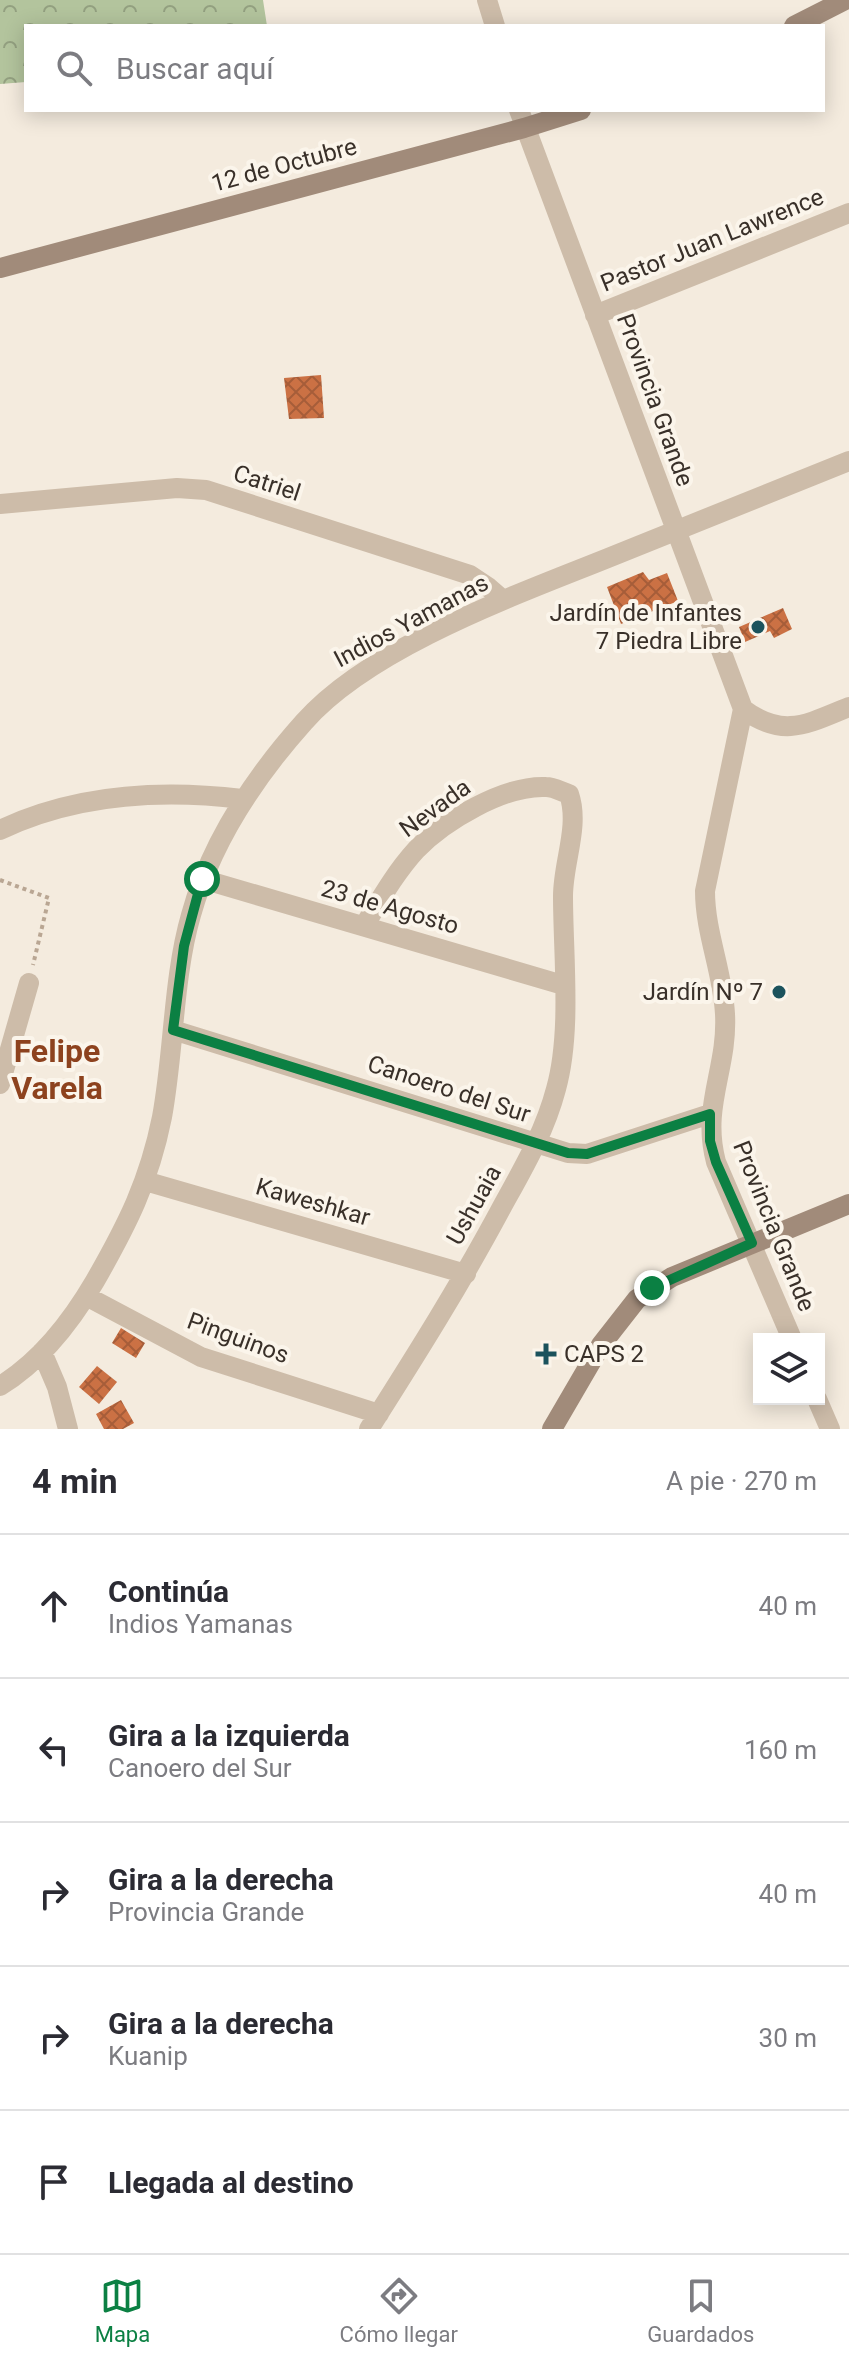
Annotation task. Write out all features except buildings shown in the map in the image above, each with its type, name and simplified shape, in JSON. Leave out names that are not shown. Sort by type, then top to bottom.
[{"type":"main road","points":[[798,24],[845,0]]},
{"type":"main road","name":"12 de Octubre","points":[[0,268],[522,119],[568,112]]},
{"type":"main road","points":[[552,1429],[601,1345],[637,1299],[672,1277],[849,1204]]},
{"type":"street","points":[[487,0],[494,24]]},
{"type":"street","name":"Provincia Grande","points":[[522,119],[743,709],[705,891],[705,911],[717,957],[726,1015],[723,1051],[710,1114],[710,1141],[716,1162],[790,1333]]},
{"type":"street","name":"Pastor Juan Lawrence","points":[[595,315],[849,213]]},
{"type":"street","name":"Indios Yamanas","points":[[0,1386],[19,1374],[69,1323],[130,1219],[145,1181],[162,1118],[184,946],[202,879],[242,799],[305,720],[343,685],[409,646],[503,600],[849,461]]},
{"type":"street","name":"Catriel","points":[[0,504],[177,488],[206,490],[470,575],[503,600]]},
{"type":"street","points":[[743,709],[761,722],[784,727],[801,726],[849,707]]},
{"type":"street","name":"Nevada","points":[[364,926],[396,875],[418,848],[449,824],[491,799],[518,790],[547,787],[569,794]]},
{"type":"street","points":[[0,830],[30,816],[92,800],[165,793],[242,799]]},
{"type":"street","name":"Ushuaia","points":[[374,1421],[466,1274],[537,1144],[557,1088],[564,1038],[564,868],[574,807],[569,794]]},
{"type":"street","name":"23 de Agosto","points":[[202,879],[563,985]]},
{"type":"street","points":[[0,1084],[29,983]]},
{"type":"street","name":"Canoero del Sur","points":[[173,1030],[568,1153],[587,1154],[710,1114]]},
{"type":"street","name":"Kaweshkar","points":[[145,1181],[466,1274]]},
{"type":"street","name":"Pinguinos","points":[[86,1296],[201,1357],[374,1421]]},
{"type":"street","points":[[42,1352],[57,1387],[68,1429]]},
{"type":"street","points":[[820,1405],[830,1429]]},
{"type":"path","points":[[0,880],[49,898],[29,983]]},
{"type":"green space","points":[[0,0],[263,0],[267,24],[24,24],[24,82],[0,84]]},
{"type":"place","name":"Jardín de Infantes 7 Piedra Libre","points":[[758,627]]},
{"type":"place","name":"Jardín Nº 7","points":[[779,992]]},
{"type":"place","name":"CAPS 2","points":[[546,1354]]},
{"type":"district","name":"Felipe Varela","points":[[57,1070]]},
{"type":"route","points":[[202,879],[184,946],[173,1030],[568,1153],[587,1154],[710,1114],[710,1141],[716,1162],[752,1243],[652,1288]]}]
